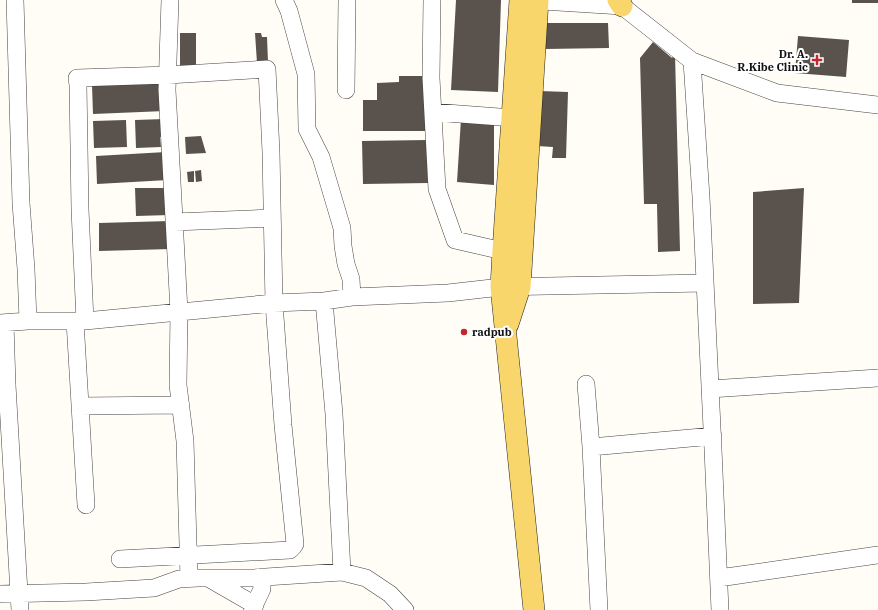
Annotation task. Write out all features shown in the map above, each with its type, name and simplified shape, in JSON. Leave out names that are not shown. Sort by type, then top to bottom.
[{"type":"main road","points":[[511,287],[502,251],[512,118],[530,0]]},
{"type":"main road","points":[[530,0],[511,287],[506,330],[534,610]]},
{"type":"street","points":[[15,0],[21,203],[28,321]]},
{"type":"street","points":[[170,0],[168,98],[179,312],[178,385],[185,441],[189,579]]},
{"type":"street","points":[[284,0],[289,11],[306,74],[307,129],[321,157],[342,228],[346,264],[351,279],[352,297]]},
{"type":"street","points":[[346,90],[347,0]]},
{"type":"street","points":[[432,0],[431,78],[437,189],[455,240],[502,251]]},
{"type":"street","points":[[530,0],[620,3],[692,61],[777,93],[877,104]]},
{"type":"street","points":[[692,61],[701,197],[720,610]]},
{"type":"street","points":[[86,505],[80,406],[80,209],[77,78],[168,76],[267,69],[271,152],[274,302],[283,425],[295,544],[290,550],[120,559]]},
{"type":"street","points":[[433,112],[512,118]]},
{"type":"street","points":[[174,222],[272,218]]},
{"type":"street","points":[[20,610],[3,323],[28,321],[80,321],[274,302],[324,301],[352,297],[448,293],[511,287],[705,283]]},
{"type":"street","points":[[324,301],[334,414],[342,572]]},
{"type":"street","points":[[710,389],[878,378]]},
{"type":"street","points":[[586,384],[591,447],[599,610]]},
{"type":"street","points":[[80,406],[181,405]]},
{"type":"street","points":[[591,447],[713,436]]},
{"type":"street","points":[[719,578],[878,555]]},
{"type":"street","points":[[0,594],[86,592],[154,588],[179,579],[262,578],[342,572],[366,578],[390,594],[405,610]]},
{"type":"street","points":[[208,578],[253,608],[262,589],[262,578]]},
{"type":"building","points":[[456,0],[501,0],[498,92],[451,90]]},
{"type":"building","points":[[852,0],[878,0],[878,3],[852,3]]},
{"type":"building","points":[[544,23],[608,23],[609,48],[545,49]]},
{"type":"building","points":[[180,33],[196,33],[196,69],[180,69]]},
{"type":"building","points":[[255,33],[261,33],[262,37],[267,37],[268,62],[257,63]]},
{"type":"building","points":[[798,36],[849,40],[846,77],[795,73]]},
{"type":"building","points":[[653,42],[672,58],[675,54],[680,251],[658,252],[657,204],[644,204],[640,58]]},
{"type":"building","points":[[399,76],[426,76],[426,131],[363,131],[363,100],[377,100],[377,83],[399,82]]},
{"type":"building","points":[[163,82],[165,111],[93,114],[92,85]]},
{"type":"building","points":[[539,91],[568,92],[566,158],[552,158],[553,147],[537,146]]},
{"type":"building","points":[[165,119],[166,135],[160,137],[161,147],[136,148],[135,120]]},
{"type":"building","points":[[461,119],[494,120],[494,185],[457,182]]},
{"type":"building","points":[[126,120],[127,147],[94,148],[93,121]]},
{"type":"building","points":[[201,136],[206,153],[186,154],[185,137]]},
{"type":"building","points":[[427,140],[428,183],[363,184],[362,141]]},
{"type":"building","points":[[166,152],[168,180],[97,184],[96,156]]},
{"type":"building","points":[[201,170],[202,181],[196,182],[195,171]]},
{"type":"building","points":[[194,171],[194,182],[188,182],[187,172]]},
{"type":"building","points":[[135,188],[169,188],[170,215],[136,216]]},
{"type":"building","points":[[804,188],[799,303],[753,304],[753,192]]},
{"type":"building","points":[[170,221],[171,249],[99,251],[99,223]]},
{"type":"place","name":"Dr. A. R.Kibe Clinic","points":[[817,60]]},
{"type":"place","name":"radpub","points":[[464,332]]}]
